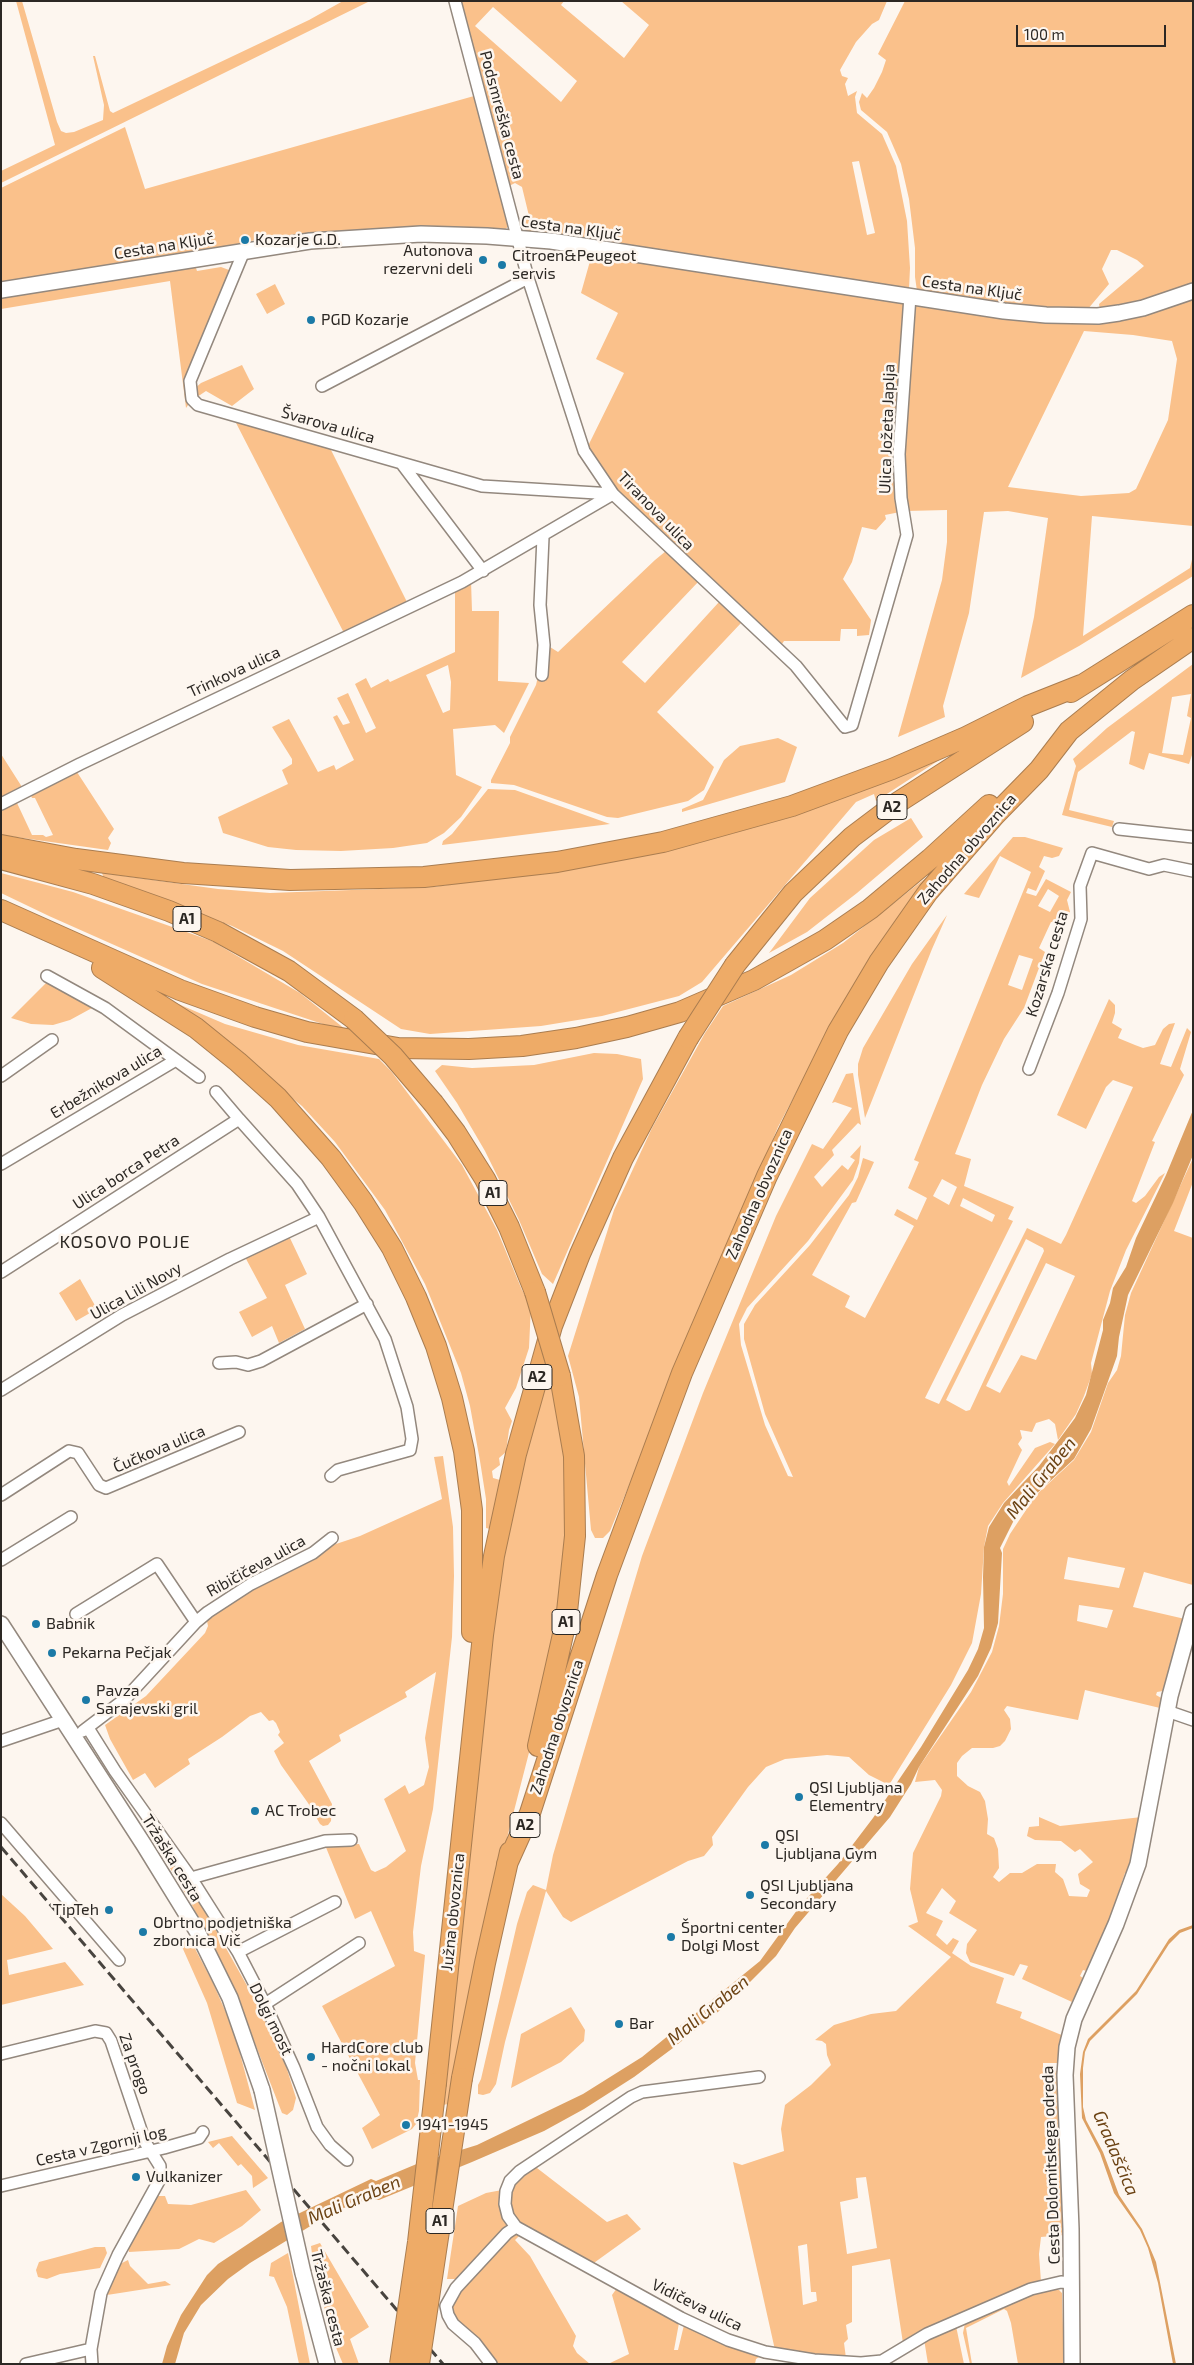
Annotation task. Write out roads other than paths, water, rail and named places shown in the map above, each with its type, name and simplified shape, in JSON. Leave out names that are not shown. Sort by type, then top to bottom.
[{"type":"highway","name":"A2","points":[[471,1742],[482,1635],[499,1531],[518,1446],[544,1352],[570,1278],[612,1182],[647,1111],[688,1038],[735,965],[793,893],[852,837],[912,793],[1193,615]]},
{"type":"highway","name":"Zahodna obvoznica","points":[[507,1864],[530,1813],[601,1592],[662,1424],[723,1274],[789,1127],[842,1024],[869,977],[909,917],[957,858],[1039,770],[1069,731],[1132,680],[1193,638]]},
{"type":"highway","points":[[1,846],[147,869],[272,879],[397,878],[477,872],[557,862],[671,840],[817,797],[916,759],[1028,706],[1081,685]]},
{"type":"highway","points":[[49,932],[204,1000],[281,1025],[333,1038],[398,1048],[440,1049],[496,1048],[576,1038],[646,1022],[710,1000],[754,980],[825,940],[870,909],[912,874],[1069,731]]},
{"type":"highway","name":"A1","points":[[1,859],[93,884],[169,911],[218,932],[290,971],[354,1019],[393,1056],[434,1104],[456,1133],[485,1179],[509,1227],[536,1292],[560,1376],[570,1429],[575,1484],[575,1536],[570,1592],[550,1700],[507,1864],[462,2078],[419,2364]]},
{"type":"highway","name":"A1","points":[[1,910],[49,932],[84,958],[136,988],[196,1028],[238,1062],[278,1098],[314,1138],[348,1180],[378,1225],[404,1272],[426,1321],[445,1372],[459,1424],[469,1477],[473,1590],[464,1717],[471,1742]]},
{"type":"highway","name":"Južna obvoznica","points":[[400,2364],[418,2242],[471,1742]]},
{"type":"street","name":"Podsmreška cesta","points":[[455,1],[518,238]]},
{"type":"street","name":"Cesta na Ključ","points":[[1,290],[310,241],[387,235],[455,235],[518,238],[1004,311],[1089,316],[1119,313],[1143,308],[1193,291]]},
{"type":"street","name":"Tiranova ulica","points":[[518,238],[528,278],[584,451],[613,494],[796,666],[844,728]]},
{"type":"street","name":"Švarova ulica","points":[[244,252],[190,381],[192,399],[198,405],[482,486],[613,494]]},
{"type":"street","points":[[322,386],[528,278]]},
{"type":"street","name":"Ulica Jožeta Japlja","points":[[844,728],[852,725],[907,534],[900,498],[899,454],[910,296]]},
{"type":"street","points":[[402,464],[483,572]]},
{"type":"street","name":"Trinkova ulica","points":[[1,804],[483,572],[613,494]]},
{"type":"street","points":[[542,675],[544,645],[540,605],[543,537]]},
{"type":"street","points":[[1119,829],[1193,837]]},
{"type":"street","name":"Kozarska cesta","points":[[1029,1069],[1058,993],[1081,919],[1080,886],[1092,853],[1149,869],[1164,865],[1193,871]]},
{"type":"street","name":"Erbežnikova ulica","points":[[1,1164],[176,1060],[105,1008],[47,976]]},
{"type":"street","points":[[1,1076],[52,1040]]},
{"type":"street","points":[[176,1060],[199,1077]]},
{"type":"street","points":[[216,1092],[297,1184],[318,1217],[367,1304],[385,1339],[399,1379],[407,1407],[412,1439],[410,1450],[338,1470],[331,1476]]},
{"type":"street","name":"Ulica borca Petra","points":[[1,1272],[239,1119]]},
{"type":"street","name":"Ulica Lili Novy","points":[[1,1390],[122,1315],[230,1259],[318,1217]]},
{"type":"street","points":[[219,1363],[236,1362],[248,1365],[261,1360],[367,1304]]},
{"type":"street","name":"Čučkova ulica","points":[[1,1495],[69,1451],[78,1453],[99,1485],[106,1488],[240,1432]]},
{"type":"street","points":[[1,1560],[71,1517]]},
{"type":"street","name":"Ribičičeva ulica","points":[[74,1736],[88,1728],[125,1699],[196,1622],[227,1598],[276,1570],[313,1553],[332,1538]]},
{"type":"street","points":[[76,1614],[157,1564],[196,1622]]},
{"type":"street","name":"Cesta Dolomitskega odreda","points":[[1072,2364],[1065,2075],[1067,2046],[1074,2020],[1116,1924],[1138,1864],[1167,1711],[1192,1615]]},
{"type":"street","name":"Tržaška cesta","points":[[1,1624],[159,1869],[207,1950],[230,1998],[262,2090],[303,2273],[327,2364]]},
{"type":"street","points":[[1167,1711],[1193,1720]]},
{"type":"street","points":[[1,1742],[63,1720]]},
{"type":"street","name":"Dolgi most","points":[[88,1728],[115,1771],[191,1878],[238,1952],[265,2004],[294,2068],[317,2127],[330,2145],[347,2160]]},
{"type":"street","points":[[1,1823],[119,1960]]},
{"type":"street","points":[[191,1878],[325,1842],[351,1840]]},
{"type":"street","points":[[238,1952],[335,1902]]},
{"type":"street","points":[[265,2004],[358,1943]]},
{"type":"street","name":"Za progo","points":[[1,2054],[95,2031],[106,2033],[111,2040],[145,2142],[151,2151]]},
{"type":"street","points":[[491,2364],[475,2343],[453,2324],[446,2306],[456,2288],[507,2233],[516,2227],[508,2216],[505,2204],[506,2191],[510,2181],[520,2171],[555,2146],[631,2097],[642,2092],[759,2077]]},
{"type":"street","name":"Cesta v Zgornji log","points":[[1,2186],[151,2151],[199,2138],[204,2132]]},
{"type":"street","points":[[92,2364],[91,2349],[105,2281],[161,2176],[160,2166],[151,2151]]},
{"type":"street","name":"Vidičeva ulica","points":[[516,2227],[682,2318],[728,2340],[765,2352],[814,2360],[861,2363],[882,2361],[927,2334],[1031,2289],[1061,2282],[1071,2283]]},
{"type":"street","points":[[26,2364],[91,2349]]},
{"type":"water","name":"Mali Graben","points":[[1193,1110],[1193,1155],[1173,1203],[1128,1295],[1117,1356],[1091,1429],[1074,1459],[1035,1495],[1015,1518],[1000,1548],[1002,1553],[998,1623],[991,1648],[978,1676],[919,1767],[911,1784],[890,1817],[795,1928],[776,1956],[729,2003],[673,2048],[634,2077],[584,2109],[544,2131],[472,2162],[379,2200],[370,2199],[335,2211],[250,2263],[228,2279],[201,2305],[184,2333],[175,2364],[162,2364],[167,2346],[181,2315],[207,2275],[218,2264],[281,2222],[371,2179],[376,2181],[419,2163],[477,2145],[583,2094],[642,2057],[760,1961],[800,1906],[838,1864],[873,1818],[921,1747],[968,1670],[978,1649],[984,1628],[984,1547],[989,1527],[1004,1503],[1039,1466],[1075,1418],[1086,1395],[1103,1330],[1103,1320],[1110,1303],[1113,1288],[1126,1267],[1136,1238],[1166,1175]]},
{"type":"water","name":"Gradaščica","points":[[1193,1925],[1193,1928],[1180,1933],[1169,1944],[1137,1994],[1090,2041],[1085,2052],[1083,2068],[1083,2107],[1086,2120],[1103,2152],[1119,2195],[1142,2229],[1156,2262],[1176,2364],[1173,2364],[1158,2283],[1148,2248],[1140,2230],[1114,2193],[1100,2153],[1082,2118],[1080,2074],[1083,2052],[1088,2039],[1136,1991],[1169,1939],[1179,1930]]},
{"type":"railway","points":[[1,1847],[443,2364]]},
{"type":"place","name":"Kozarje G.D.","points":[[245,240]]},
{"type":"place","name":"Autonova rezervni deli","points":[[483,260]]},
{"type":"place","name":"Citroen&Peugeot servis","points":[[502,265]]},
{"type":"place","name":"PGD Kozarje","points":[[311,320]]},
{"type":"place","name":"Babnik","points":[[36,1624]]},
{"type":"place","name":"Pekarna Pečjak","points":[[52,1653]]},
{"type":"place","name":"Pavza Sarajevski gril","points":[[86,1700]]},
{"type":"place","name":"QSI Ljubljana Elementry","points":[[799,1797]]},
{"type":"place","name":"AC Trobec","points":[[255,1811]]},
{"type":"place","name":"QSI Ljubljana Gym","points":[[765,1845]]},
{"type":"place","name":"QSI Ljubljana Secondary","points":[[750,1895]]},
{"type":"place","name":"TipTeh","points":[[109,1910]]},
{"type":"place","name":"Obrtno podjetniška zbornica Vič","points":[[143,1932]]},
{"type":"place","name":"Športni center Dolgi Most","points":[[671,1937]]},
{"type":"place","name":"Bar","points":[[619,2024]]},
{"type":"place","name":"HardCore club - nočni lokal","points":[[311,2057]]},
{"type":"place","name":"1941-1945","points":[[406,2125]]},
{"type":"place","name":"Vulkanizer","points":[[136,2177]]},
{"type":"district","name":"KOSOVO POLJE","points":[[125,1242]]}]
